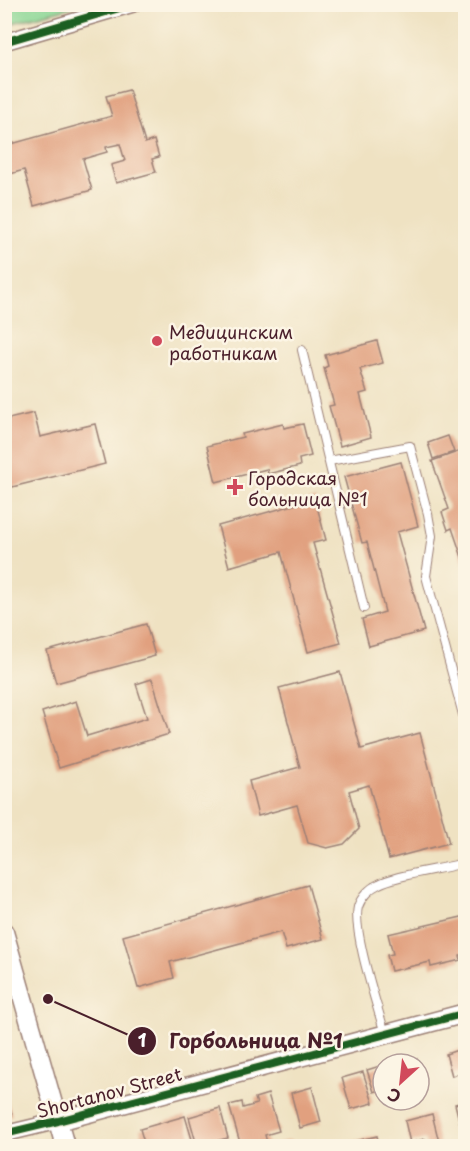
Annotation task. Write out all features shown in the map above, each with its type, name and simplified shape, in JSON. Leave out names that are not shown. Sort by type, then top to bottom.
[{"type":"street","points":[[4,42],[133,4]]},
{"type":"street","points":[[4,932],[65,1146]]},
{"type":"street","name":"Shortanov Street","points":[[4,1134],[58,1122],[465,1013]]},
{"type":"lane","points":[[302,350],[364,608]]},
{"type":"lane","points":[[329,461],[410,446],[432,536],[426,576],[465,726]]},
{"type":"lane","points":[[385,1034],[357,923],[358,908],[365,894],[379,884],[456,865],[465,859]]},
{"type":"green space","points":[[5,4],[80,4],[80,5],[5,25]]},
{"type":"building","points":[[129,90],[145,143],[154,140],[159,157],[152,159],[156,172],[116,183],[111,165],[125,161],[120,144],[106,147],[107,152],[83,159],[92,190],[34,206],[24,170],[10,174],[11,180],[4,182],[4,146],[112,116],[106,96]]},
{"type":"building","points":[[377,341],[383,363],[360,369],[367,392],[360,394],[371,437],[340,446],[329,406],[334,405],[324,368],[328,366],[325,355]]},
{"type":"building","points":[[34,413],[40,437],[95,424],[105,464],[4,489],[4,420]]},
{"type":"building","points":[[283,424],[284,428],[303,424],[311,456],[299,459],[300,466],[268,474],[267,469],[216,482],[207,446]]},
{"type":"building","points":[[448,436],[454,452],[433,459],[428,443]]},
{"type":"building","points":[[466,449],[465,566],[452,528],[448,530],[442,512],[449,509],[432,461]]},
{"type":"building","points":[[401,462],[418,526],[397,532],[424,631],[369,646],[362,619],[385,612],[367,542],[362,543],[344,477]]},
{"type":"building","points":[[315,499],[326,540],[313,543],[341,643],[308,652],[281,552],[229,567],[218,526]]},
{"type":"building","points":[[146,624],[155,656],[56,683],[47,651]]},
{"type":"building","points":[[340,672],[361,749],[420,733],[449,843],[389,859],[369,785],[349,791],[359,829],[344,844],[327,848],[308,843],[297,805],[258,816],[249,781],[300,767],[279,688]]},
{"type":"building","points":[[152,679],[169,734],[59,768],[42,712],[76,701],[87,736],[147,718],[136,684]]},
{"type":"building","points":[[308,885],[323,939],[286,949],[281,932],[170,962],[174,978],[138,988],[123,936]]},
{"type":"building","points":[[466,916],[466,954],[460,955],[461,960],[431,967],[430,962],[391,971],[387,955],[393,954],[388,934]]},
{"type":"building","points":[[466,1047],[466,1071],[452,1076],[446,1054]]},
{"type":"building","points":[[371,1069],[371,1083],[367,1070]]},
{"type":"building","points":[[363,1072],[371,1104],[351,1109],[342,1078]]},
{"type":"building","points":[[312,1087],[321,1122],[300,1128],[291,1093]]},
{"type":"building","points":[[268,1094],[279,1131],[265,1135],[268,1146],[241,1146],[229,1105],[242,1102],[243,1108],[257,1104],[255,1098]]},
{"type":"building","points":[[4,1097],[6,1097],[12,1115],[4,1117]]},
{"type":"building","points":[[466,1101],[466,1127],[461,1128],[455,1104]]},
{"type":"building","points":[[220,1108],[228,1138],[197,1146],[189,1117]]},
{"type":"building","points":[[432,1114],[440,1146],[427,1146],[425,1139],[410,1143],[405,1121]]},
{"type":"building","points":[[185,1116],[194,1146],[145,1146],[140,1129]]},
{"type":"building","points":[[377,1136],[379,1144],[344,1146],[343,1144]]},
{"type":"building","points":[[290,1140],[291,1146],[269,1146]]},
{"type":"cycle path","points":[[4,42],[133,4]]},
{"type":"cycle path","points":[[4,1134],[466,1013]]},
{"type":"place","name":"Медицинским работникам","points":[[157,341]]},
{"type":"place","name":"Городская больница №1","points":[[235,487]]},
{"type":"place","name":"Горбольница №1","points":[[48,999]]}]
